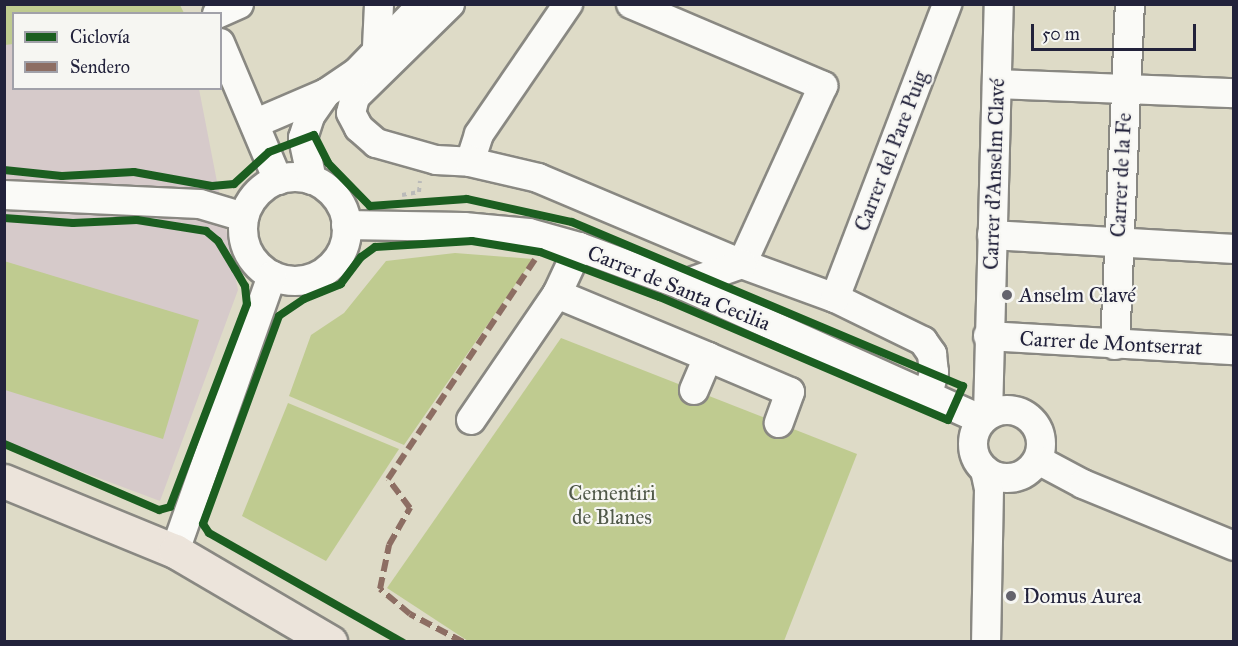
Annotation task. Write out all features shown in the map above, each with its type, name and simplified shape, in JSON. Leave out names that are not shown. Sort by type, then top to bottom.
[{"type":"main road","points":[[4,481],[175,551],[330,642]]},
{"type":"street","points":[[222,12],[240,4]]},
{"type":"street","points":[[377,47],[379,4]]},
{"type":"street","points":[[256,123],[326,93],[356,73],[377,47],[424,4]]},
{"type":"street","points":[[450,4],[356,97],[351,113],[359,128],[376,143],[436,159],[470,162],[538,178],[742,264],[835,298],[923,341],[932,354],[934,372],[928,395]]},
{"type":"street","points":[[470,162],[479,134],[568,4]]},
{"type":"street","points":[[631,4],[823,86],[742,264],[682,285]]},
{"type":"street","name":"Carrer del Pare Puig","points":[[835,298],[947,4]]},
{"type":"street","name":"Carrer d'Anselm Clavé","points":[[986,642],[993,479],[978,462],[973,441],[985,418],[999,4]]},
{"type":"street","name":"Carrer de la Fe","points":[[1115,345],[1130,4]]},
{"type":"street","points":[[222,47],[256,123],[278,180]]},
{"type":"street","points":[[997,84],[1125,92],[1233,93]]},
{"type":"street","points":[[312,180],[303,138],[310,116],[326,93]]},
{"type":"street","points":[[278,180],[312,180],[334,195],[346,225],[342,252],[324,272],[300,281],[272,276],[258,266],[247,249],[244,217],[257,194],[278,180]]},
{"type":"street","points":[[4,195],[200,204],[244,217]]},
{"type":"street","name":"Carrer de Santa Cecilia","points":[[346,225],[529,233],[579,247],[682,285],[928,395],[985,418]]},
{"type":"street","points":[[992,235],[1233,249]]},
{"type":"street","points":[[471,420],[557,294],[579,247]]},
{"type":"street","points":[[175,551],[272,276]]},
{"type":"street","points":[[557,294],[790,392],[779,423]]},
{"type":"street","name":"Carrer de Montserrat","points":[[988,336],[1233,350]]},
{"type":"street","points":[[694,390],[708,357]]},
{"type":"street","points":[[985,418],[1004,410],[1019,412],[1032,421],[1040,435],[1038,460],[1027,471],[993,479]]},
{"type":"street","points":[[1038,460],[1083,484],[1233,546]]},
{"type":"shaded area","points":[[12,40],[12,90],[199,90],[238,290],[160,501],[5,443],[4,41]]},
{"type":"green space","points":[[4,5],[180,5],[184,12],[12,12],[12,44],[5,45]]},
{"type":"green space","points":[[455,253],[533,259],[404,445],[289,396],[311,335],[344,313],[386,261]]},
{"type":"green space","points":[[4,261],[199,320],[163,439],[5,390]]},
{"type":"green space","name":"Cementiri de Blanes","points":[[561,338],[857,454],[784,641],[468,641],[387,588]]},
{"type":"green space","points":[[288,403],[399,449],[326,561],[242,516]]},
{"type":"marked path","points":[[463,642],[410,614],[380,589],[389,545],[410,508],[388,479],[540,252]]},
{"type":"cycle path","points":[[4,170],[62,176],[134,172],[212,186],[234,184],[269,152],[314,135],[328,163],[370,206],[467,199],[572,222],[963,386],[948,420],[659,297],[540,252],[472,241],[375,247],[361,257],[341,284],[304,299],[279,316],[203,524],[209,533],[402,642]]},
{"type":"cycle path","points":[[4,218],[73,223],[137,220],[206,231],[218,241],[245,286],[247,304],[170,507],[159,510],[4,444]]},
{"type":"place","name":"Anselm Clavé","points":[[1007,295]]},
{"type":"place","name":"Domus Aurea","points":[[1011,596]]}]
